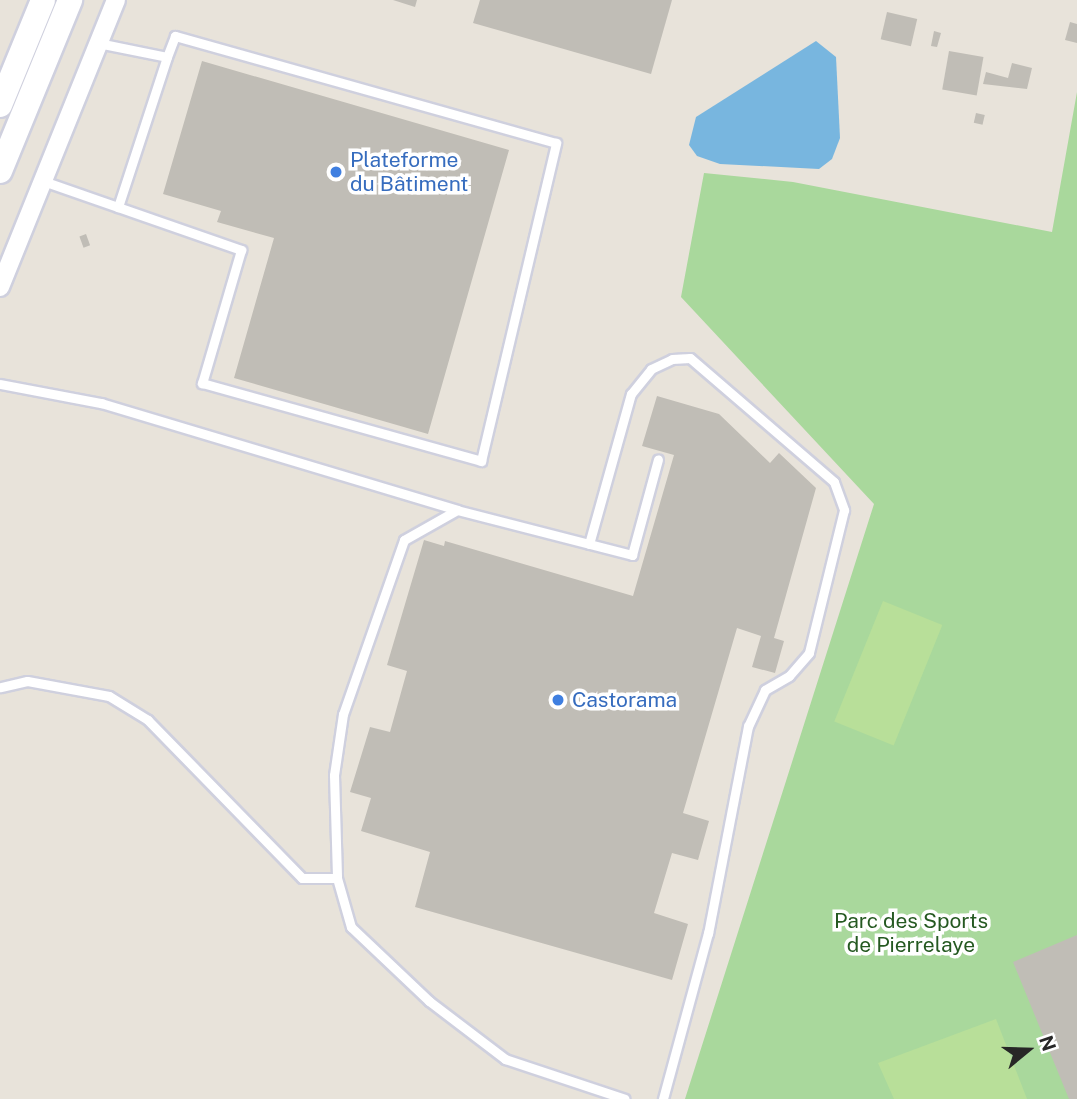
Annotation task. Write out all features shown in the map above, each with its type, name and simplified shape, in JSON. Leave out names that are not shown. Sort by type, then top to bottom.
[{"type":"main road","points":[[0,105],[43,0]]},
{"type":"main road","points":[[0,172],[70,0]]},
{"type":"street","points":[[0,287],[116,0]]},
{"type":"lane","points":[[43,181],[241,250],[202,383],[481,461],[556,143],[175,36],[118,207]]},
{"type":"lane","points":[[98,43],[167,57]]},
{"type":"lane","points":[[589,544],[631,394],[651,369],[672,359],[690,358],[834,482],[844,510],[809,653],[789,676],[765,690],[748,726],[708,933],[663,1099]]},
{"type":"lane","points":[[0,384],[101,403],[457,510],[632,555],[658,459]]},
{"type":"lane","points":[[457,510],[404,540],[342,714],[334,775],[337,878],[351,927],[429,1001],[505,1059],[625,1099]]},
{"type":"lane","points":[[0,687],[27,681],[109,695],[148,720],[302,878],[337,878]]},
{"type":"green space","name":"Parc des Sports de Pierrelaye","points":[[1077,92],[1077,1099],[685,1099],[874,504],[681,297],[704,173],[793,182],[1052,232]]},
{"type":"green space","points":[[883,601],[942,625],[894,746],[834,722]]},
{"type":"green space","points":[[996,1019],[1027,1099],[894,1099],[878,1063]]},
{"type":"water","points":[[816,41],[836,57],[840,138],[832,159],[819,169],[720,164],[697,156],[689,145],[696,117]]},
{"type":"building","points":[[393,0],[417,0],[415,7]]},
{"type":"building","points":[[480,0],[672,0],[651,74],[473,23]]},
{"type":"building","points":[[887,12],[917,19],[911,46],[881,39]]},
{"type":"building","points":[[1070,22],[1077,24],[1077,43],[1065,40]]},
{"type":"building","points":[[934,31],[941,33],[937,47],[931,46]]},
{"type":"building","points":[[949,51],[983,57],[977,95],[942,89]]},
{"type":"building","points":[[202,61],[509,150],[428,434],[234,378],[274,238],[217,222],[221,211],[163,194]]},
{"type":"building","points":[[1012,63],[1032,68],[1027,89],[983,84],[986,72],[1008,78]]},
{"type":"building","points":[[976,113],[985,115],[983,125],[974,123]]},
{"type":"building","points":[[86,234],[90,245],[84,248],[79,236]]},
{"type":"building","name":"Castorama","points":[[657,396],[719,414],[770,463],[779,453],[816,488],[774,638],[784,641],[775,673],[752,667],[761,636],[737,628],[683,813],[709,821],[698,860],[672,853],[654,913],[688,924],[672,980],[415,907],[430,852],[361,831],[371,798],[350,792],[370,727],[390,732],[407,671],[387,665],[424,540],[444,546],[445,541],[633,596],[674,455],[642,446]]},
{"type":"building","points":[[1077,935],[1077,1099],[1069,1099],[1013,962]]},
{"type":"place","name":"Plateforme du Bâtiment","points":[[336,172]]},
{"type":"place","name":"Castorama","points":[[558,700]]}]
